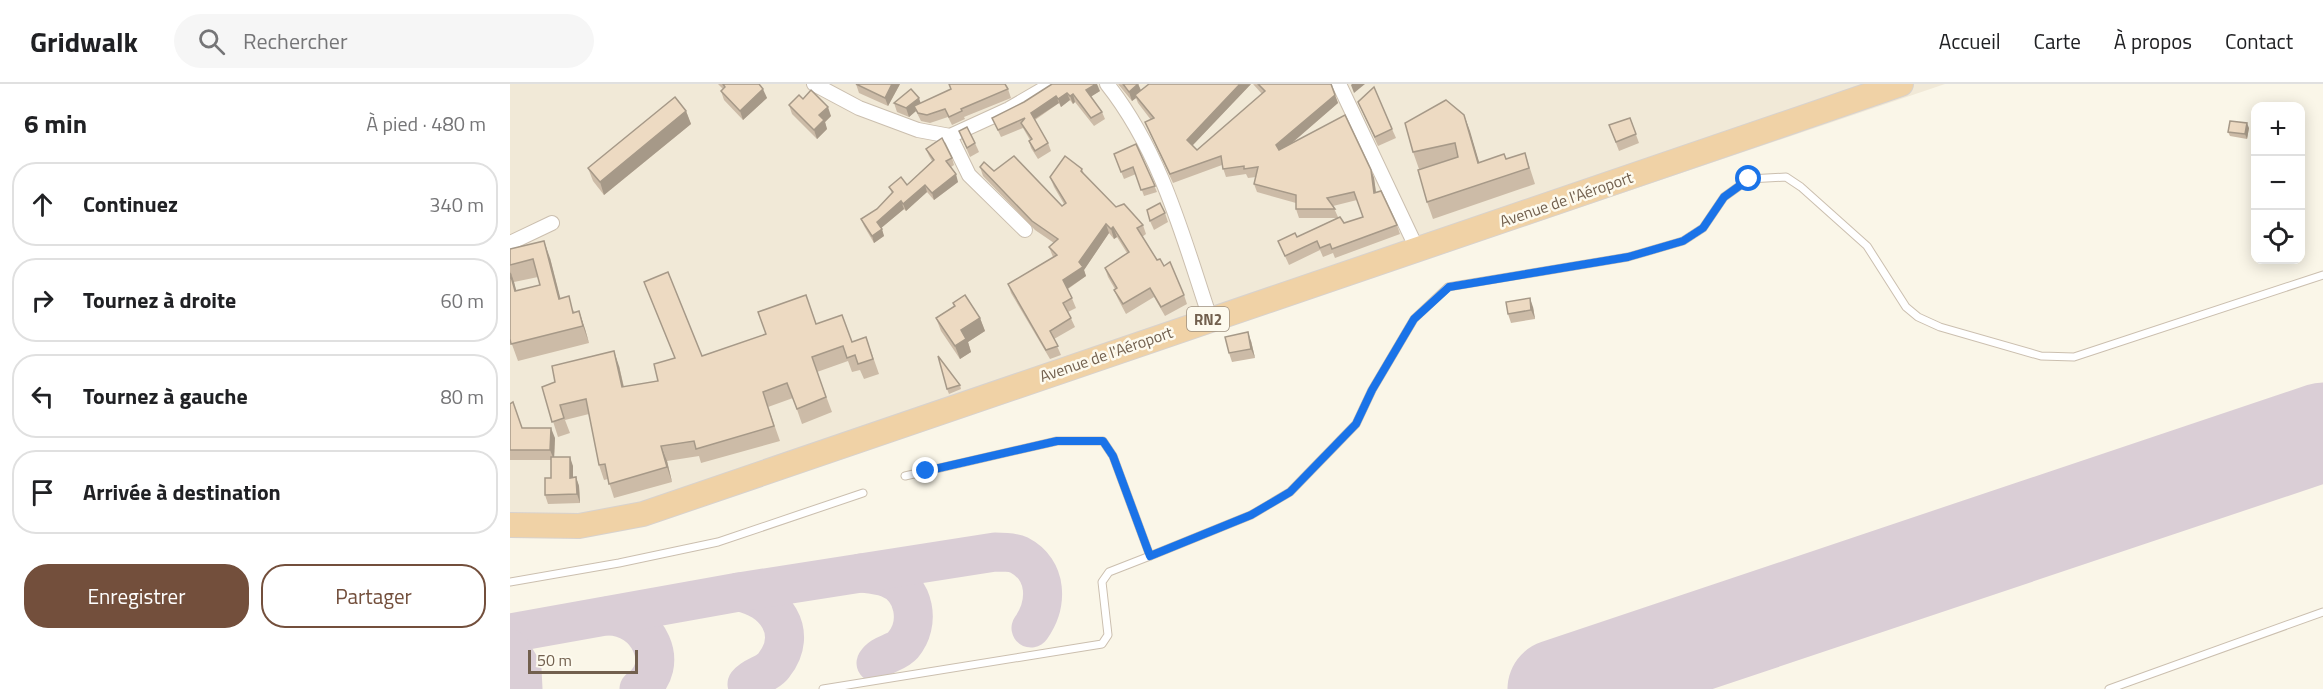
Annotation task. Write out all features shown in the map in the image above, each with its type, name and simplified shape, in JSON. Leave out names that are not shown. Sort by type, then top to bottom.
[{"type":"highway","name":"Avenue de l'Aéroport","points":[[510,525],[579,526],[643,514],[1209,318],[1418,250],[1900,84]]},
{"type":"street","points":[[814,84],[859,108],[918,130],[950,136],[1009,109],[1052,84]]},
{"type":"street","points":[[1107,84],[1120,100],[1157,164],[1209,318]]},
{"type":"street","points":[[1339,84],[1356,103],[1418,250]]},
{"type":"street","points":[[950,136],[969,175],[1026,230]]},
{"type":"street","points":[[510,243],[552,223]]},
{"type":"lane","points":[[823,689],[1102,644],[1108,635],[1102,582],[1109,572],[1251,515],[1290,492],[1356,424],[1372,390],[1414,319],[1449,287],[1628,257],[1683,241],[1703,228],[1724,197],[1749,179],[1786,177],[1801,187],[1867,246],[1906,307],[1918,316],[1940,327],[2041,356],[2074,357],[2323,275]]},
{"type":"lane","points":[[905,476],[1057,441],[1103,441],[1113,456],[1150,556]]},
{"type":"lane","points":[[510,582],[619,563],[718,542],[863,493]]},
{"type":"lane","points":[[2109,689],[2323,612]]},
{"type":"shaded area","points":[[510,84],[1945,84],[705,503],[510,533]]},
{"type":"building","points":[[723,84],[759,84],[763,89],[740,111],[721,91],[725,87]]},
{"type":"building","points":[[856,84],[892,84],[885,98]]},
{"type":"building","points":[[949,84],[1005,84],[1008,89],[961,109],[962,111],[949,117],[945,109],[927,115],[918,113],[914,106],[951,89]]},
{"type":"building","points":[[1052,84],[1096,84],[1086,90],[1102,112],[1091,118],[1073,94],[1070,96],[1067,93],[1058,99],[1056,96],[1031,113],[1048,143],[1035,151],[1029,141],[1032,139],[1021,123],[1025,118],[998,130],[992,118],[1024,102]]},
{"type":"building","points":[[1123,84],[1138,84],[1129,92]]},
{"type":"building","points":[[1149,84],[1240,84],[1187,140],[1197,150],[1265,91],[1258,84],[1331,84],[1335,95],[1276,145],[1279,150],[1345,115],[1371,170],[1374,193],[1381,191],[1397,225],[1332,249],[1330,244],[1320,248],[1317,241],[1285,256],[1278,241],[1295,233],[1297,237],[1340,217],[1344,223],[1363,217],[1354,192],[1327,198],[1335,209],[1296,209],[1296,195],[1254,184],[1258,167],[1223,169],[1221,156],[1170,174],[1145,122],[1154,118],[1135,95]]},
{"type":"building","points":[[1374,87],[1392,129],[1375,137],[1358,102]]},
{"type":"building","points":[[911,89],[919,98],[906,108],[894,103]]},
{"type":"building","points":[[811,90],[828,107],[819,115],[824,120],[814,130],[789,105],[799,95],[803,99]]},
{"type":"building","points":[[675,97],[686,111],[600,182],[588,168]]},
{"type":"building","points":[[1446,100],[1464,115],[1478,163],[1504,154],[1506,159],[1525,153],[1529,168],[1427,202],[1418,170],[1458,157],[1455,143],[1413,152],[1405,123]]},
{"type":"building","points":[[1630,118],[1636,134],[1616,142],[1609,125]]},
{"type":"building","points":[[2230,121],[2247,123],[2245,134],[2228,132]]},
{"type":"building","points":[[967,127],[975,143],[967,148],[959,131]]},
{"type":"building","points":[[942,138],[952,158],[946,161],[956,174],[932,193],[925,185],[903,204],[901,201],[877,222],[882,229],[872,236],[861,219],[877,209],[893,192],[889,187],[901,177],[907,185],[934,160],[926,149]]},
{"type":"building","points":[[1136,144],[1155,186],[1141,190],[1133,167],[1121,172],[1114,154]]},
{"type":"building","points":[[1014,156],[1062,206],[1066,203],[1050,177],[1065,156],[1082,169],[1081,171],[1116,207],[1124,204],[1143,225],[1137,228],[1157,260],[1160,259],[1164,266],[1170,262],[1184,295],[1161,307],[1150,288],[1123,304],[1105,268],[1129,252],[1113,227],[1111,229],[1106,224],[1079,262],[1083,267],[1063,280],[1072,298],[1063,303],[1071,318],[1050,331],[1058,346],[1046,350],[1008,284],[1057,255],[1049,247],[1058,239],[1032,221],[980,167],[984,162],[994,171]]},
{"type":"building","points":[[1160,203],[1165,213],[1150,221],[1147,210]]},
{"type":"building","points":[[544,241],[559,299],[569,296],[573,313],[579,311],[583,326],[511,344],[510,273],[515,291],[540,285],[533,259],[510,265],[510,249]]},
{"type":"building","points":[[668,272],[702,356],[766,334],[758,312],[806,295],[816,324],[842,315],[852,342],[866,337],[873,359],[858,364],[855,355],[847,358],[843,346],[812,357],[826,397],[797,409],[787,383],[763,392],[774,426],[696,449],[694,441],[661,446],[667,467],[609,484],[605,464],[599,465],[586,399],[560,405],[564,418],[552,422],[542,387],[555,382],[552,366],[614,351],[622,387],[658,381],[654,364],[675,358],[644,282]]},
{"type":"building","points":[[965,295],[980,318],[961,330],[966,339],[955,346],[936,318],[955,306],[953,303]]},
{"type":"building","points":[[1530,298],[1531,310],[1508,314],[1506,302]]},
{"type":"building","points":[[1248,332],[1251,349],[1229,353],[1225,337]]},
{"type":"building","points":[[938,356],[960,385],[947,389]]},
{"type":"building","points":[[513,402],[522,428],[551,428],[550,450],[510,450],[510,404]]},
{"type":"building","points":[[551,457],[570,457],[570,478],[576,477],[577,494],[545,495],[545,478],[551,478]]},
{"type":"taxiway","points":[[510,633],[739,592],[995,552],[1019,555],[1036,569],[1040,578],[1042,598],[1037,619],[1031,628]]},
{"type":"taxiway","points":[[861,573],[885,577],[897,583],[904,590],[912,607],[913,617],[909,637],[900,648],[882,657],[876,663]]},
{"type":"taxiway","points":[[739,592],[763,601],[779,618],[784,629],[781,653],[774,665],[747,684]]},
{"type":"taxiway","points":[[608,616],[622,618],[635,624],[645,633],[651,644],[655,656],[654,668],[649,679],[639,689]]},
{"type":"taxiway","points":[[510,649],[522,669],[523,689]]},
{"type":"runway","points":[[1557,689],[2323,432]]},
{"type":"route","points":[[926,471],[1057,441],[1079,439],[1103,441],[1113,456],[1150,556],[1251,515],[1290,492],[1356,424],[1396,345],[1414,319],[1449,287],[1628,257],[1683,241],[1703,228],[1724,197],[1749,179]]}]
